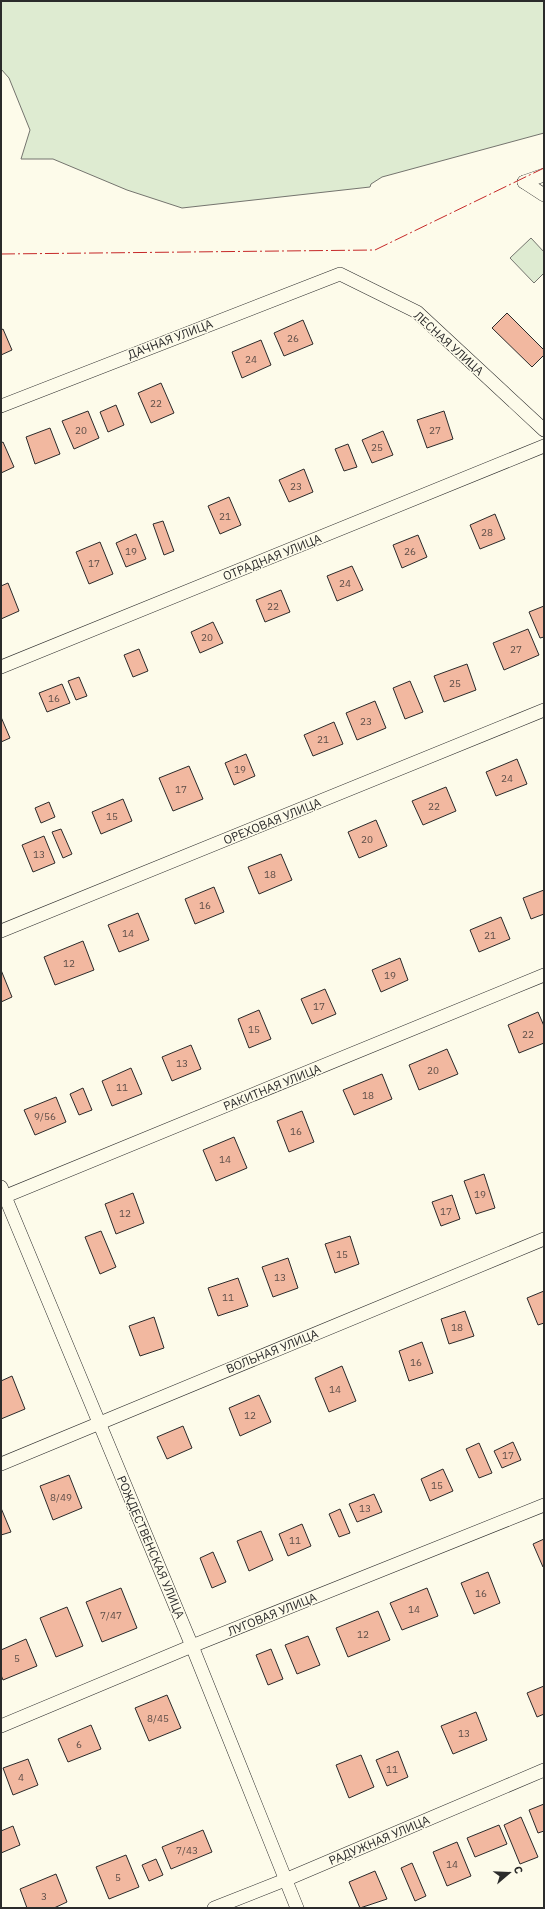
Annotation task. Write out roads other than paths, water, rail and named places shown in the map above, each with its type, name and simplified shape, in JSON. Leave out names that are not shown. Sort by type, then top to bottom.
[{"type":"street","points":[[544,175],[524,182],[544,195]]},
{"type":"street","name":"ДАЧНАЯ УЛИЦА","points":[[1,406],[340,274]]},
{"type":"street","name":"ЛЕСНАЯ УЛИЦА","points":[[340,274],[417,312],[544,430]]},
{"type":"street","name":"ОТРАДНАЯ УЛИЦА","points":[[1,667],[544,446]]},
{"type":"street","name":"ОРЕХОВАЯ УЛИЦА","points":[[1,931],[544,710]]},
{"type":"street","name":"РАКИТНАЯ УЛИЦА","points":[[2,1194],[544,975]]},
{"type":"street","name":"РОЖДЕСТВЕНСКАЯ УЛИЦА","points":[[2,1194],[192,1646],[297,1908]]},
{"type":"street","name":"ВОЛЬНАЯ УЛИЦА","points":[[1,1464],[98,1422],[544,1239]]},
{"type":"street","name":"ЛУГОВАЯ УЛИЦА","points":[[1,1726],[192,1646],[544,1505]]},
{"type":"street","name":"РАДУЖНАЯ УЛИЦА","points":[[214,1908],[286,1880],[544,1770]]}]
